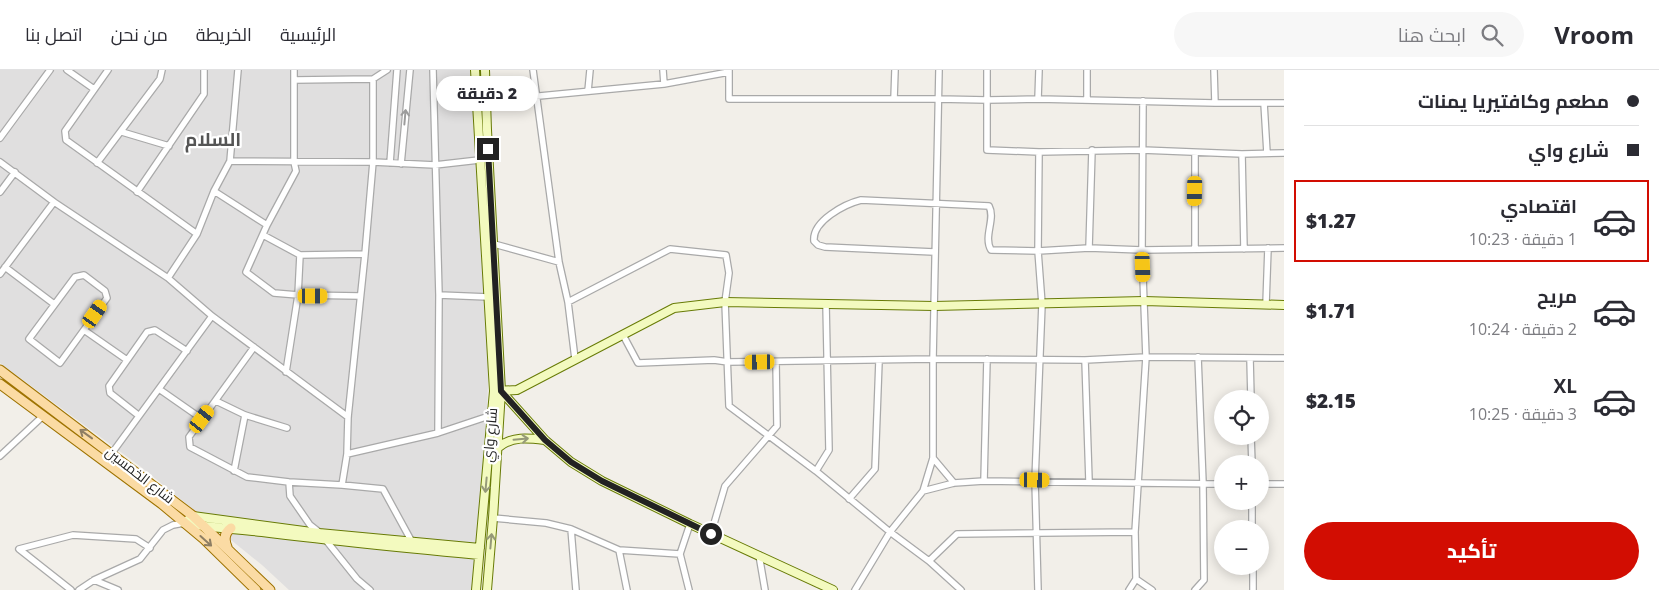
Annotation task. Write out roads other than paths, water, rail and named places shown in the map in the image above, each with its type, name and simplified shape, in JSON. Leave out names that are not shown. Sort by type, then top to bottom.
[{"type":"main road","name":"شارع الخمسين","points":[[0,370],[193,516],[270,590]]},
{"type":"main road","name":"شارع الخمسين","points":[[0,384],[162,504],[204,539],[256,590]]},
{"type":"main road","points":[[227,548],[225,538],[231,528]]},
{"type":"street","points":[[0,138],[50,70]]},
{"type":"street","points":[[67,70],[94,89]]},
{"type":"street","points":[[108,70],[65,131],[66,140],[197,234]]},
{"type":"street","points":[[97,163],[160,79],[162,70]]},
{"type":"street","points":[[137,192],[204,94],[204,70]]},
{"type":"street","points":[[168,278],[197,234],[214,191],[230,161],[238,70]]},
{"type":"street","points":[[294,70],[294,162],[296,171],[267,225],[246,272],[274,293],[298,296],[360,296]]},
{"type":"street","points":[[294,80],[373,79],[387,70]]},
{"type":"street","points":[[390,163],[398,70]]},
{"type":"street","points":[[401,164],[410,70]]},
{"type":"street","points":[[433,70],[439,295],[438,433]]},
{"type":"street","name":"شارع واي","points":[[475,70],[488,298],[498,391],[492,415],[476,590]]},
{"type":"street","name":"شارع واي","points":[[486,70],[487,130],[494,244],[499,447],[487,590]]},
{"type":"street","points":[[532,70],[559,262],[568,302],[575,359]]},
{"type":"street","points":[[588,91],[590,70]]},
{"type":"street","points":[[663,70],[664,84]]},
{"type":"street","points":[[894,99],[896,70]]},
{"type":"street","points":[[855,590],[890,532],[923,491],[933,458],[934,252],[938,70]]},
{"type":"street","points":[[987,70],[987,150],[1039,152],[1142,150],[1242,154],[1284,152]]},
{"type":"street","points":[[1038,99],[1039,70]]},
{"type":"street","points":[[1088,70],[1088,100]]},
{"type":"street","points":[[1214,70],[1215,103]]},
{"type":"street","points":[[486,101],[664,84],[729,71],[729,99],[938,98],[1215,103],[1284,102]]},
{"type":"street","points":[[342,485],[347,454],[348,417],[373,162],[373,79]]},
{"type":"street","points":[[396,96],[407,96]]},
{"type":"street","points":[[1129,590],[1136,579],[1135,532],[1146,357],[1142,250],[1142,101]]},
{"type":"street","points":[[1264,103],[1267,153]]},
{"type":"street","points":[[478,131],[487,130]]},
{"type":"street","points":[[122,132],[169,146]]},
{"type":"street","points":[[1089,248],[1092,150]]},
{"type":"street","points":[[1038,590],[1035,480],[1042,304],[1038,251],[1039,152]]},
{"type":"street","points":[[1194,249],[1196,153]]},
{"type":"street","points":[[1242,154],[1244,249]]},
{"type":"street","points":[[230,161],[373,162],[435,165],[479,160]]},
{"type":"street","points":[[0,162],[54,202],[168,278],[212,316],[348,417]]},
{"type":"street","points":[[0,192],[15,172]]},
{"type":"street","points":[[214,191],[267,225]]},
{"type":"street","points":[[934,252],[825,246],[818,245],[814,241],[814,236],[819,226],[837,209],[861,200],[988,206],[991,210],[987,241],[991,250],[1284,248]]},
{"type":"street","points":[[0,274],[54,202]]},
{"type":"street","points":[[263,235],[300,255],[365,254]]},
{"type":"street","points":[[494,244],[559,262]]},
{"type":"street","points":[[1266,304],[1268,248]]},
{"type":"street","points":[[568,302],[670,249],[726,255],[729,273],[725,302],[729,406],[816,471],[890,532],[929,561],[961,590]]},
{"type":"street","points":[[286,372],[298,296],[300,255]]},
{"type":"street","points":[[5,268],[54,304]]},
{"type":"street","points":[[84,275],[105,292],[107,298],[84,330],[60,364],[29,338],[75,277],[84,275]]},
{"type":"street","points":[[439,295],[488,298]]},
{"type":"street","points":[[498,391],[517,390],[674,308],[725,302],[934,306],[1144,301],[1284,305]]},
{"type":"street","points":[[816,471],[829,450],[826,304]]},
{"type":"street","points":[[112,453],[212,316]]},
{"type":"street","points":[[84,330],[127,360]]},
{"type":"street","points":[[138,415],[110,393],[109,386],[147,332],[155,330],[187,351]]},
{"type":"street","points":[[623,335],[638,363],[714,360],[728,362],[776,362],[933,359],[1085,360],[1146,357],[1284,358]]},
{"type":"street","points":[[254,346],[216,401],[188,437],[190,447],[247,477],[383,489],[412,542]]},
{"type":"street","points":[[1195,590],[1204,580],[1203,483],[1198,357]]},
{"type":"street","points":[[1250,358],[1251,390]]},
{"type":"street","points":[[984,481],[987,359]]},
{"type":"street","points":[[1085,360],[1089,481]]},
{"type":"street","points":[[849,499],[876,469],[878,361]]},
{"type":"street","points":[[711,534],[725,486],[777,426],[776,362]]},
{"type":"street","points":[[160,389],[202,419]]},
{"type":"street","points":[[498,391],[545,440],[571,462],[602,481],[711,534],[834,590]]},
{"type":"street","points":[[216,401],[245,416],[287,428]]},
{"type":"street","points":[[347,454],[438,433],[492,415]]},
{"type":"street","points":[[0,456],[43,416]]},
{"type":"street","points":[[234,470],[245,416]]},
{"type":"street","points":[[499,447],[506,441],[519,438],[545,440]]},
{"type":"street","points":[[933,458],[954,482]]},
{"type":"street","points":[[923,491],[954,482],[984,481],[1035,480],[1214,484]]},
{"type":"street","points":[[289,482],[290,496],[310,525],[326,540],[357,579],[370,590]]},
{"type":"street","points":[[1269,484],[1284,484]]},
{"type":"street","points":[[79,590],[94,580],[140,559],[163,530],[184,522],[193,516],[319,533],[480,551]]},
{"type":"street","points":[[493,518],[546,523],[572,529],[619,550],[680,554]]},
{"type":"street","points":[[184,522],[204,527],[231,528],[326,540],[480,551]]},
{"type":"street","points":[[689,590],[680,554],[690,524]]},
{"type":"street","points":[[572,529],[576,590]]},
{"type":"street","points":[[929,561],[957,534],[1135,532]]},
{"type":"street","points":[[71,590],[19,549],[72,535],[136,539],[150,548]]},
{"type":"street","points":[[619,550],[627,590]]},
{"type":"street","points":[[759,555],[765,590]]},
{"type":"street","points":[[1253,575],[1253,590]]},
{"type":"street","points":[[1136,579],[1152,590]]},
{"type":"street","points":[[94,580],[118,590]]},
{"type":"district","name":"السلام","points":[[213,139]]}]
